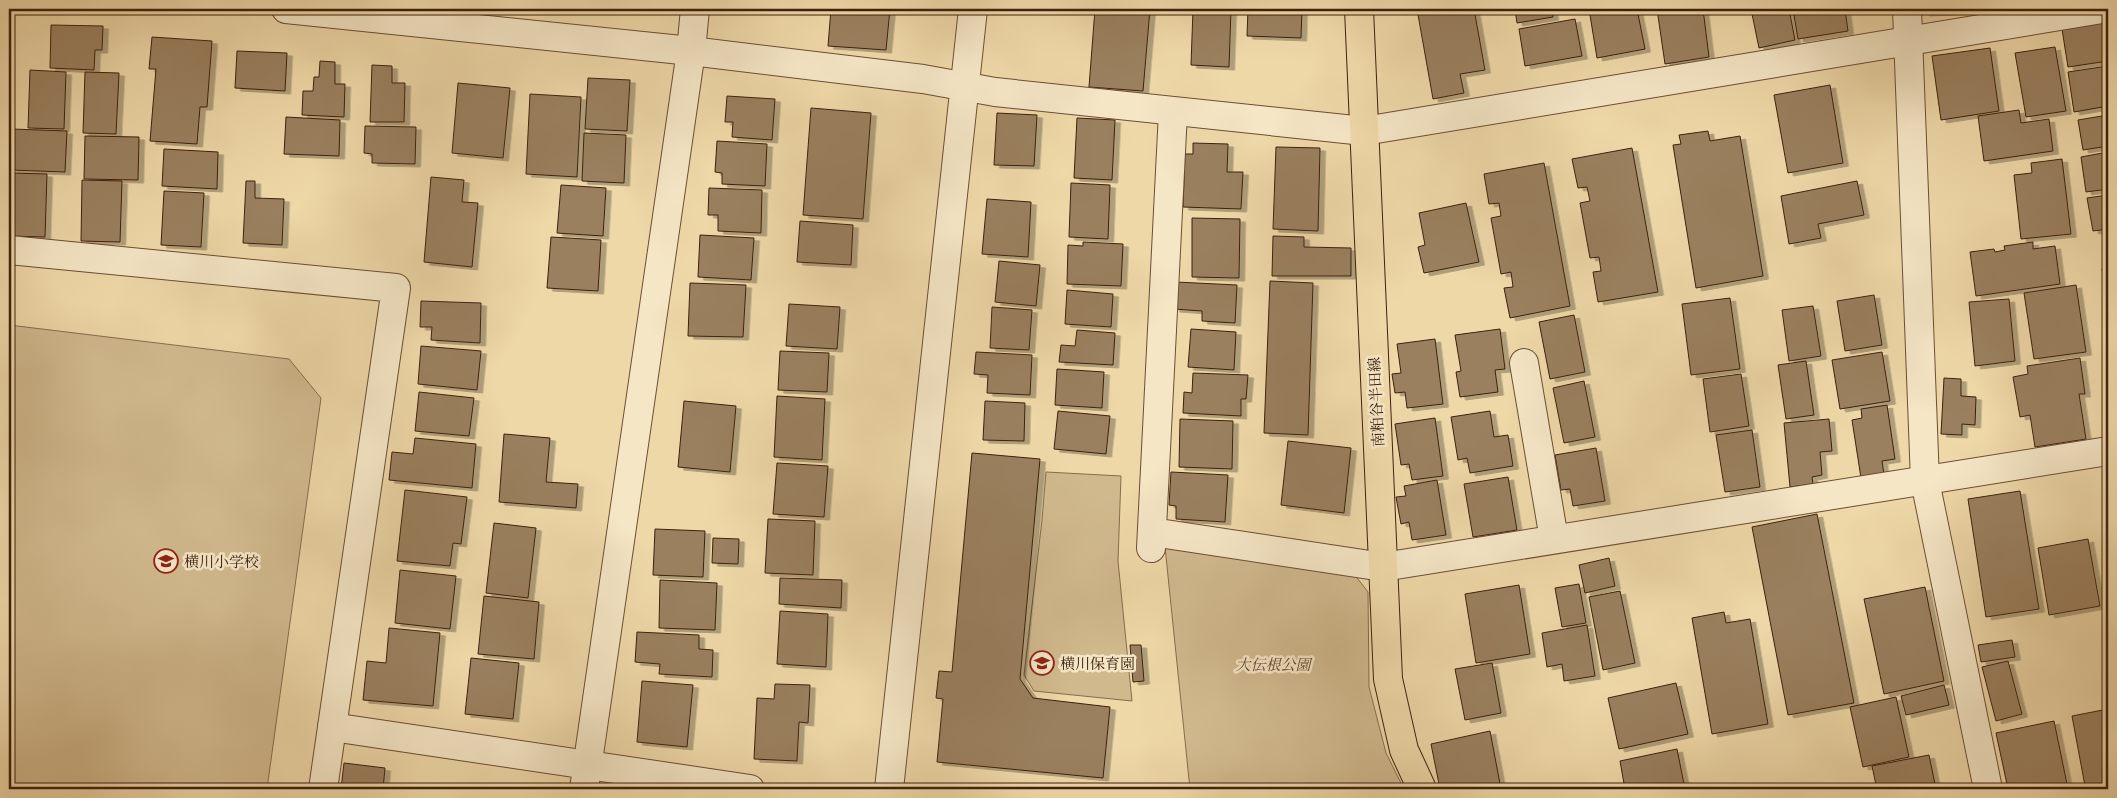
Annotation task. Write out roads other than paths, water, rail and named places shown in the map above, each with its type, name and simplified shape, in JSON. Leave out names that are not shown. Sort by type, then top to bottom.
[{"type":"main road","name":"南粕谷半田線","points":[[1359,9],[1388,679],[1404,750],[1422,789]]},
{"type":"street","points":[[286,9],[691,51],[923,79],[996,92],[1364,131],[2102,9]]},
{"type":"street","points":[[586,777],[691,51],[695,9]]},
{"type":"street","points":[[889,789],[973,9]]},
{"type":"street","points":[[1907,9],[1925,481],[1988,789]]},
{"type":"street","points":[[1173,112],[1151,540],[1384,567],[2108,451]]},
{"type":"street","points":[[9,250],[396,288],[323,789]]},
{"type":"street","points":[[1524,363],[1554,539]]},
{"type":"street","points":[[332,727],[586,777],[750,789]]},
{"type":"place","name":"横川小学校","points":[[166,561]]},
{"type":"place","name":"横川保育園","points":[[1042,663]]},
{"type":"park label","name":"大伝根公園","points":[[1273,664]]}]
